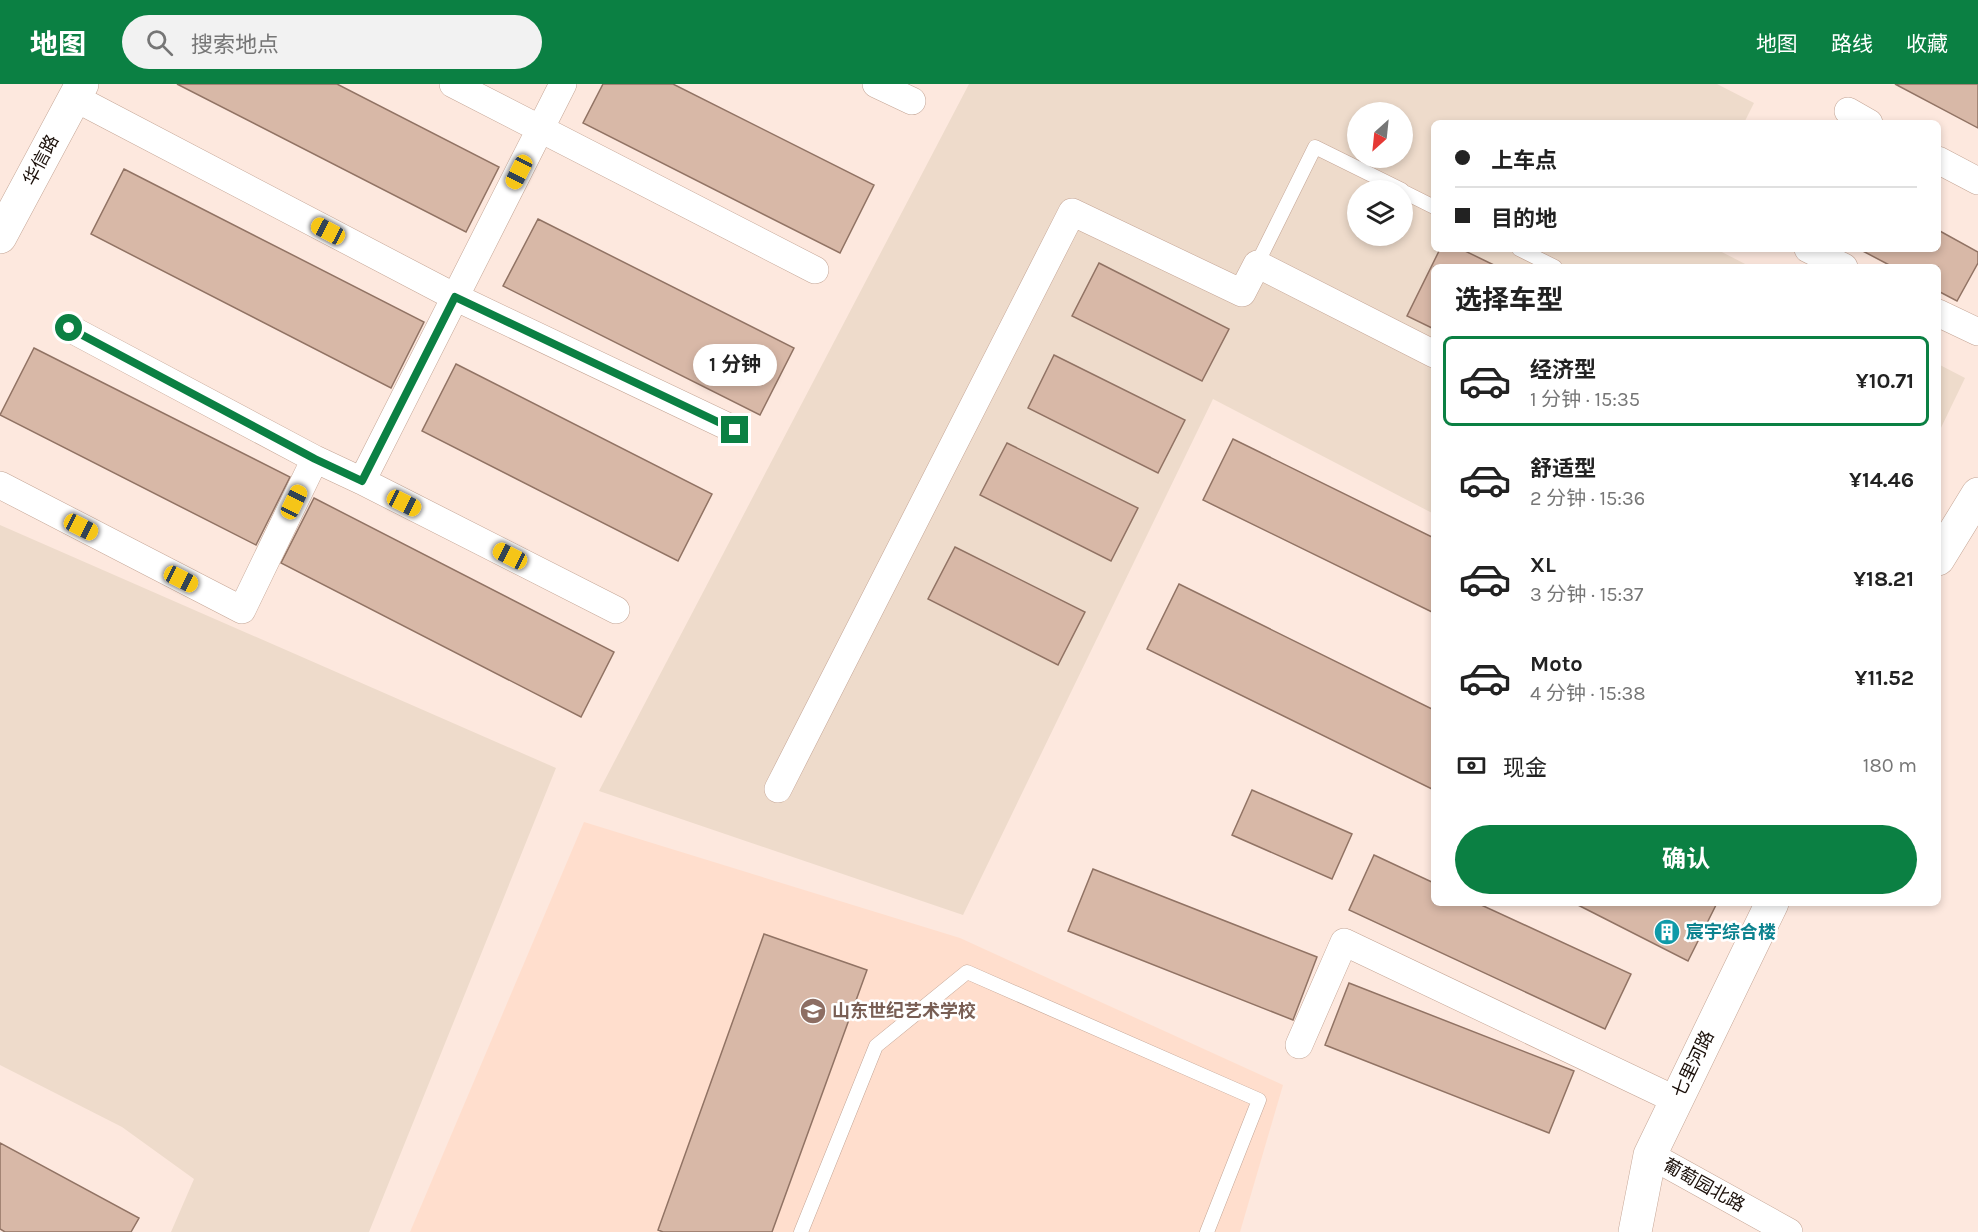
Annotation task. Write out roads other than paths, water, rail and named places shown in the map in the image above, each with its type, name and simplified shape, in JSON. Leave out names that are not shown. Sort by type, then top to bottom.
[{"type":"main road","name":"华信路","points":[[0,237],[78,91]]},
{"type":"main road","points":[[1941,550],[1978,494]]},
{"type":"main road","name":"七里河路","points":[[1635,1232],[1650,1155],[1771,906]]},
{"type":"street","points":[[453,84],[540,131],[815,270]]},
{"type":"street","points":[[362,481],[563,84]]},
{"type":"street","points":[[876,84],[912,101]]},
{"type":"street","points":[[78,91],[455,297],[735,430]]},
{"type":"street","points":[[1941,162],[1978,181]]},
{"type":"street","points":[[778,789],[1072,212],[1242,293],[1257,264],[1431,352]]},
{"type":"street","points":[[1814,252],[1838,264]]},
{"type":"street","points":[[1941,314],[1978,332]]},
{"type":"street","points":[[69,328],[315,459],[616,610]]},
{"type":"street","points":[[0,485],[242,610],[315,459]]},
{"type":"street","points":[[1299,1045],[1344,942],[1676,1100]]},
{"type":"street","name":"葡萄园北路","points":[[1650,1155],[1789,1232]]},
{"type":"lane","points":[[1257,264],[1315,147],[1380,180]]},
{"type":"lane","points":[[1413,196],[1431,206]]},
{"type":"lane","points":[[1525,252],[1549,264]]},
{"type":"lane","points":[[801,1232],[876,1046],[967,972],[1259,1100],[1207,1232]]},
{"type":"place","name":"宸宇综合楼","points":[[1667,932]]},
{"type":"place","name":"山东世纪艺术学校","points":[[813,1011]]}]
